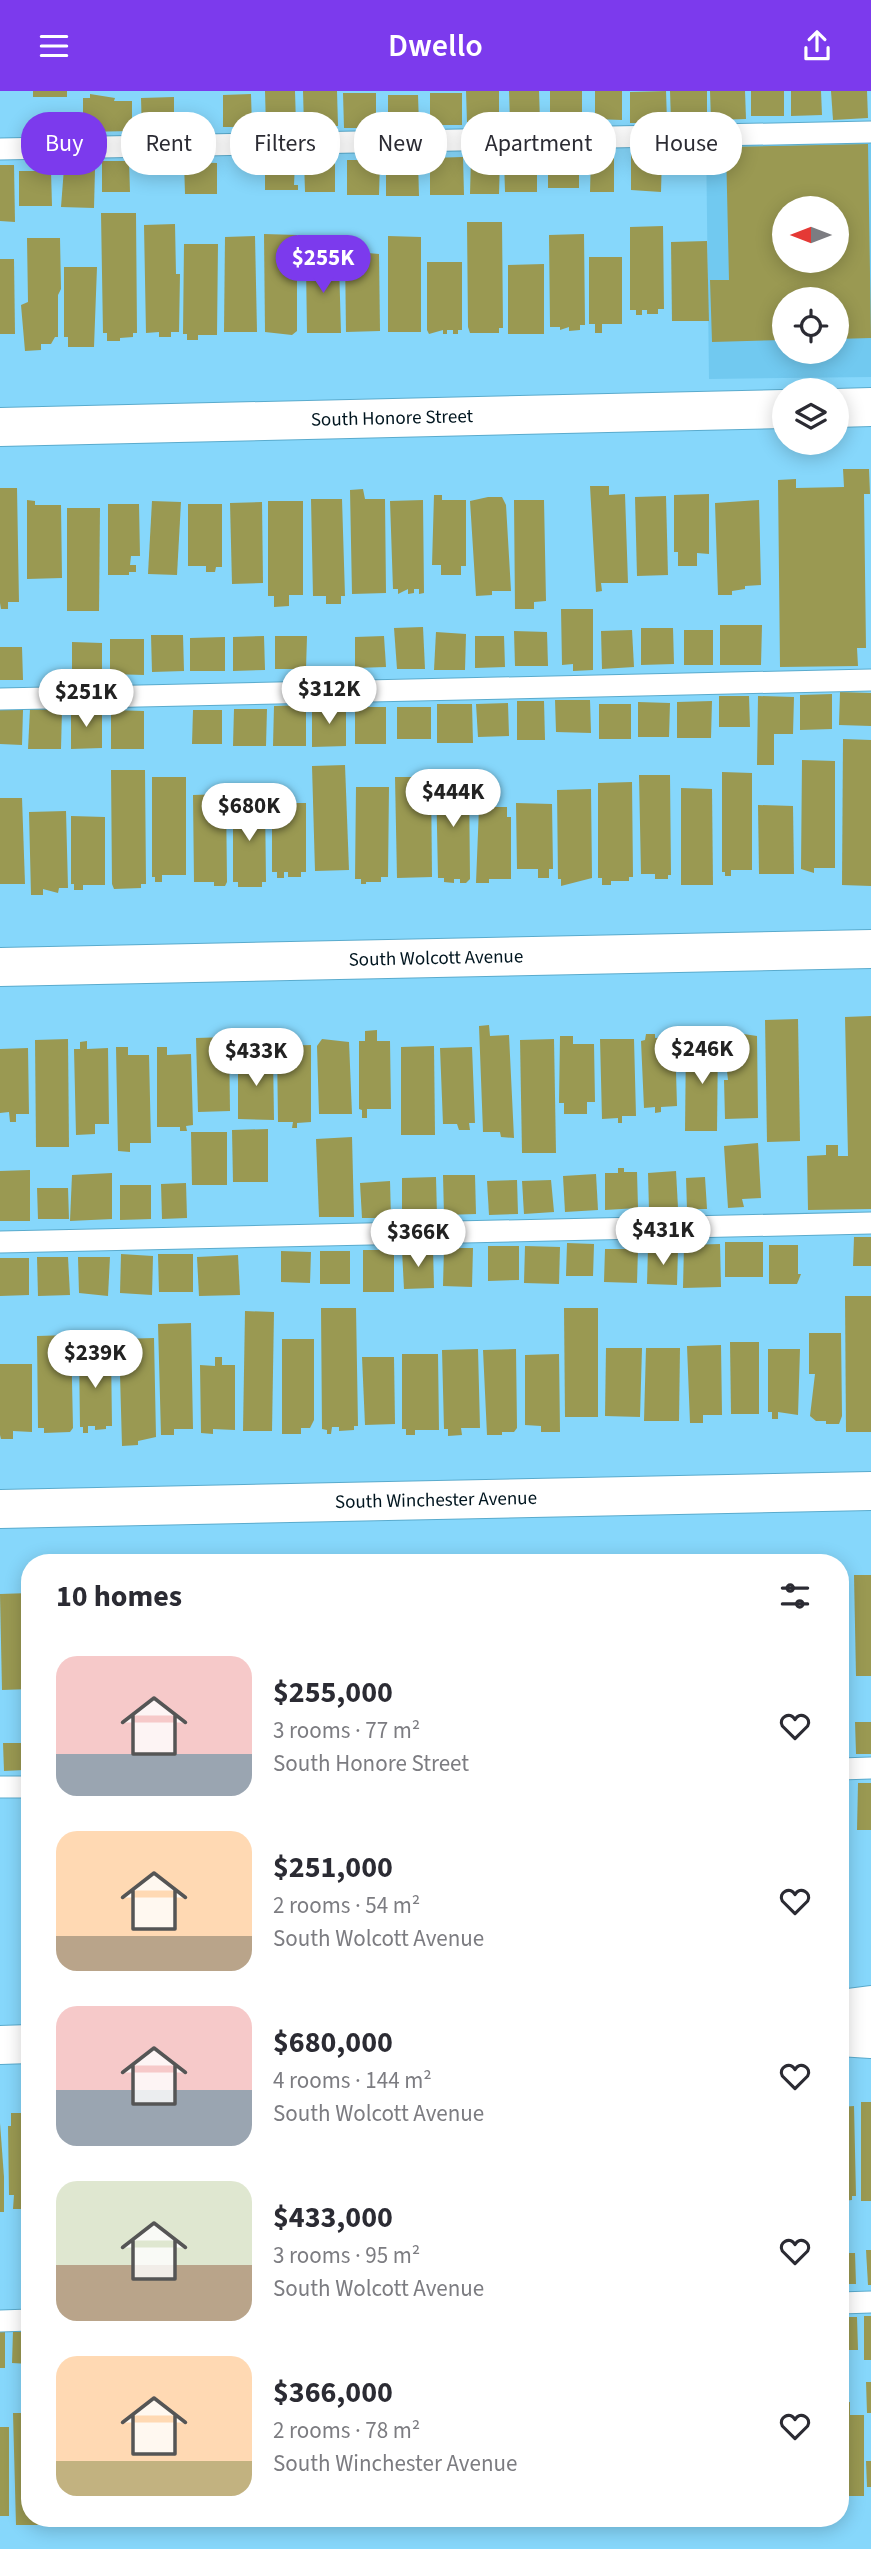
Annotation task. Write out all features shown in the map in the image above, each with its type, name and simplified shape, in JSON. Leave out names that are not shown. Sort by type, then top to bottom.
[{"type":"street","points":[[849,408],[871,407]]},
{"type":"street","name":"South Honore Street","points":[[0,427],[772,409]]},
{"type":"street","name":"South Wolcott Avenue","points":[[0,967],[871,949]]},
{"type":"street","name":"South Winchester Avenue","points":[[0,1509],[871,1491]]},
{"type":"street","points":[[849,2009],[871,2005]]},
{"type":"street","points":[[849,2038],[871,2039]]},
{"type":"street","points":[[0,2045],[21,2044]]},
{"type":"lane","points":[[0,149],[871,132]]},
{"type":"lane","points":[[0,699],[871,680]]},
{"type":"lane","points":[[0,1242],[871,1223]]},
{"type":"lane","points":[[849,1769],[871,1768]]},
{"type":"lane","points":[[0,1787],[21,1787]]},
{"type":"lane","points":[[849,2303],[871,2302]]},
{"type":"lane","points":[[0,2321],[21,2320]]},
{"type":"shaded area","points":[[871,132],[871,377],[709,379],[706,175],[742,175],[742,134]]},
{"type":"building","points":[[33,91],[67,91],[67,97],[33,97]]},
{"type":"building","points":[[265,91],[295,91],[296,112],[266,112]]},
{"type":"building","points":[[303,91],[337,91],[338,112],[304,112]]},
{"type":"building","points":[[466,91],[499,91],[499,112],[467,112]]},
{"type":"building","points":[[509,91],[539,91],[540,112],[510,112]]},
{"type":"building","points":[[550,91],[582,91],[582,112],[550,112]]},
{"type":"building","points":[[595,91],[622,91],[622,120],[616,120],[616,112],[595,112]]},
{"type":"building","points":[[666,91],[667,112],[630,112],[630,92]]},
{"type":"building","points":[[670,91],[707,91],[707,112],[671,112]]},
{"type":"building","points":[[710,91],[745,91],[746,119],[742,119],[742,112],[711,112]]},
{"type":"building","points":[[751,91],[784,91],[784,116],[751,116]]},
{"type":"building","points":[[791,91],[821,91],[822,115],[791,116]]},
{"type":"building","points":[[831,91],[867,91],[868,118],[833,120]]},
{"type":"building","points":[[343,93],[376,93],[376,112],[354,112],[354,128],[344,128]]},
{"type":"building","points":[[430,93],[462,93],[461,125],[447,125],[447,112],[430,112]]},
{"type":"building","points":[[90,94],[115,98],[114,101],[132,101],[132,112],[121,112],[121,131],[107,132],[107,112],[83,112],[83,98],[90,98]]},
{"type":"building","points":[[251,94],[252,112],[230,112],[230,127],[223,127],[223,95]]},
{"type":"building","points":[[388,95],[418,95],[419,112],[388,112]]},
{"type":"building","points":[[174,97],[174,112],[141,112],[141,98]]},
{"type":"building","points":[[868,144],[871,338],[849,339],[849,287],[772,287],[772,340],[712,342],[710,280],[729,280],[727,175],[742,175],[742,147]]},
{"type":"building","points":[[447,157],[461,157],[464,195],[430,195],[430,175],[447,175]]},
{"type":"building","points":[[347,160],[354,160],[354,175],[380,175],[379,195],[347,195]]},
{"type":"building","points":[[107,161],[121,161],[121,175],[129,175],[130,192],[102,192],[102,175],[107,175]]},
{"type":"building","points":[[217,163],[217,194],[185,194],[184,175],[216,175]]},
{"type":"building","points":[[0,165],[14,165],[15,222],[0,221]]},
{"type":"building","points":[[19,171],[21,175],[51,175],[52,206],[19,206]]},
{"type":"building","points":[[63,175],[95,175],[94,208],[61,207]]},
{"type":"building","points":[[265,175],[294,175],[294,185],[298,185],[298,190],[265,190]]},
{"type":"building","points":[[304,175],[335,175],[335,192],[305,192]]},
{"type":"building","points":[[386,175],[418,175],[419,196],[386,196]]},
{"type":"building","points":[[471,175],[500,175],[499,194],[470,194]]},
{"type":"building","points":[[504,175],[537,175],[537,192],[505,192]]},
{"type":"building","points":[[548,175],[579,175],[579,188],[548,188]]},
{"type":"building","points":[[590,175],[614,175],[614,192],[590,192]]},
{"type":"building","points":[[631,175],[661,175],[661,192],[631,190]]},
{"type":"building","points":[[101,213],[136,213],[137,333],[133,333],[133,337],[120,338],[120,341],[107,341],[107,333],[103,333]]},
{"type":"building","points":[[467,222],[502,222],[503,328],[499,328],[499,333],[470,333],[468,327]]},
{"type":"building","points":[[175,224],[176,274],[180,274],[179,332],[171,332],[171,337],[159,337],[159,332],[146,333],[144,225]]},
{"type":"building","points":[[663,226],[664,309],[658,309],[658,314],[647,314],[647,310],[642,310],[642,315],[636,315],[636,310],[630,310],[630,227]]},
{"type":"building","points":[[264,234],[297,235],[297,331],[292,335],[265,332]]},
{"type":"building","points":[[584,234],[585,325],[580,325],[580,330],[569,331],[569,327],[560,330],[560,327],[550,327],[549,235]]},
{"type":"building","points":[[255,236],[257,332],[224,332],[225,237]]},
{"type":"building","points":[[388,236],[421,237],[421,332],[388,332]]},
{"type":"building","points":[[27,238],[60,238],[61,289],[58,295],[58,337],[55,337],[51,344],[41,344],[41,350],[25,351],[21,305],[28,302]]},
{"type":"building","points":[[707,241],[709,321],[672,321],[671,242]]},
{"type":"building","points":[[184,244],[218,244],[217,335],[198,335],[198,340],[187,340],[187,334],[183,334]]},
{"type":"building","points":[[328,250],[329,264],[339,264],[341,333],[307,333],[306,265],[309,265],[310,251]]},
{"type":"building","points":[[345,251],[379,254],[380,331],[346,332]]},
{"type":"building","points":[[589,257],[622,257],[622,324],[602,324],[602,333],[595,333],[595,324],[589,324]]},
{"type":"building","points":[[0,259],[14,259],[15,334],[0,334]]},
{"type":"building","points":[[427,262],[462,262],[462,330],[458,330],[458,334],[447,330],[447,334],[443,334],[443,330],[429,334],[427,330]]},
{"type":"building","points":[[544,264],[544,334],[508,334],[508,265]]},
{"type":"building","points":[[64,267],[97,267],[94,347],[68,347],[68,337],[64,337]]},
{"type":"building","points":[[843,469],[869,469],[870,494],[864,494],[866,648],[857,648],[858,666],[780,667],[778,480],[796,479],[796,488],[844,487]]},
{"type":"building","points":[[590,486],[609,486],[609,495],[625,494],[628,583],[601,583],[602,591],[596,592]]},
{"type":"building","points":[[0,488],[17,488],[19,602],[8,602],[8,609],[1,609],[0,603]]},
{"type":"building","points":[[363,489],[365,499],[385,499],[386,593],[352,594],[350,490]]},
{"type":"building","points":[[709,494],[709,554],[697,553],[697,566],[678,566],[678,552],[674,552],[674,495]]},
{"type":"building","points":[[434,495],[442,495],[442,500],[466,500],[466,566],[461,566],[461,575],[441,575],[441,565],[432,565]]},
{"type":"building","points":[[666,496],[668,575],[637,576],[635,497]]},
{"type":"building","points":[[502,497],[506,505],[511,591],[492,591],[492,595],[476,596],[470,501]]},
{"type":"building","points":[[311,499],[342,499],[345,596],[341,596],[341,604],[326,604],[326,596],[313,596]]},
{"type":"building","points":[[27,500],[35,501],[35,505],[61,505],[62,578],[27,579]]},
{"type":"building","points":[[423,500],[424,593],[419,594],[419,589],[414,589],[414,593],[408,594],[408,589],[398,594],[398,589],[393,589],[390,501]]},
{"type":"building","points":[[514,500],[544,500],[546,601],[534,602],[534,609],[515,609]]},
{"type":"building","points":[[759,500],[761,585],[745,586],[745,589],[732,591],[732,595],[718,595],[715,503]]},
{"type":"building","points":[[152,501],[181,502],[177,575],[148,574]]},
{"type":"building","points":[[268,501],[303,501],[303,595],[289,595],[289,606],[274,607],[274,596],[268,596]]},
{"type":"building","points":[[262,502],[263,583],[232,584],[230,503]]},
{"type":"building","points":[[108,504],[139,504],[140,556],[131,556],[130,565],[136,565],[136,572],[129,572],[129,575],[108,575]]},
{"type":"building","points":[[188,504],[222,504],[222,567],[216,567],[215,572],[206,572],[206,566],[188,566]]},
{"type":"building","points":[[67,508],[100,508],[99,611],[67,611]]},
{"type":"building","points":[[561,609],[593,609],[593,670],[573,671],[573,664],[562,665]]},
{"type":"building","points":[[720,625],[762,625],[761,665],[720,665]]},
{"type":"building","points":[[423,627],[425,669],[397,669],[394,628]]},
{"type":"building","points":[[641,628],[673,628],[674,664],[641,665]]},
{"type":"building","points":[[632,630],[634,667],[602,669],[601,631]]},
{"type":"building","points":[[684,630],[713,630],[713,665],[684,665]]},
{"type":"building","points":[[514,631],[547,632],[548,666],[515,666]]},
{"type":"building","points":[[436,632],[466,634],[465,670],[434,670]]},
{"type":"building","points":[[151,635],[183,635],[184,671],[152,672]]},
{"type":"building","points":[[264,636],[265,670],[233,671],[233,637]]},
{"type":"building","points":[[275,636],[307,636],[306,669],[275,669]]},
{"type":"building","points":[[384,636],[386,667],[355,668],[355,637]]},
{"type":"building","points":[[475,636],[504,636],[505,667],[475,668]]},
{"type":"building","points":[[225,637],[225,671],[190,671],[190,638]]},
{"type":"building","points":[[110,639],[144,639],[144,675],[110,674]]},
{"type":"building","points":[[72,642],[102,643],[102,676],[72,676]]},
{"type":"building","points":[[0,647],[22,647],[23,680],[0,680]]},
{"type":"building","points":[[840,692],[871,693],[871,726],[839,725]]},
{"type":"building","points":[[832,694],[832,729],[800,730],[800,695]]},
{"type":"building","points":[[719,696],[749,696],[750,727],[719,727]]},
{"type":"building","points":[[758,696],[794,697],[793,734],[774,734],[774,765],[757,765]]},
{"type":"building","points":[[555,700],[590,700],[591,733],[556,732]]},
{"type":"building","points":[[517,701],[544,701],[545,740],[517,740]]},
{"type":"building","points":[[712,701],[711,738],[677,738],[677,702]]},
{"type":"building","points":[[638,702],[670,703],[669,737],[638,737]]},
{"type":"building","points":[[508,703],[509,736],[478,737],[476,704]]},
{"type":"building","points":[[437,704],[472,704],[473,743],[437,743]]},
{"type":"building","points":[[599,704],[631,704],[631,739],[599,739]]},
{"type":"building","points":[[306,705],[306,746],[273,746],[274,706]]},
{"type":"building","points":[[312,706],[346,706],[346,746],[312,747]]},
{"type":"building","points":[[355,707],[386,707],[386,744],[355,744]]},
{"type":"building","points":[[397,707],[431,707],[431,739],[397,739]]},
{"type":"building","points":[[0,709],[23,710],[22,745],[0,744]]},
{"type":"building","points":[[30,709],[62,710],[61,749],[28,749]]},
{"type":"building","points":[[234,709],[267,709],[266,746],[233,746]]},
{"type":"building","points":[[102,710],[102,748],[71,749],[71,711]]},
{"type":"building","points":[[111,710],[144,711],[144,749],[111,749]]},
{"type":"building","points":[[193,710],[222,710],[222,744],[192,744]]},
{"type":"building","points":[[843,739],[871,740],[871,886],[842,885]]},
{"type":"building","points":[[802,760],[835,761],[835,868],[814,868],[814,873],[801,869]]},
{"type":"building","points":[[345,765],[349,870],[315,871],[312,766]]},
{"type":"building","points":[[111,770],[145,770],[146,884],[141,884],[141,888],[114,889],[112,884]]},
{"type":"building","points":[[722,772],[752,773],[752,870],[731,870],[731,876],[725,876],[725,872],[722,872]]},
{"type":"building","points":[[639,775],[670,775],[671,875],[668,875],[668,879],[655,879],[655,874],[641,874]]},
{"type":"building","points":[[152,777],[186,777],[186,875],[162,875],[162,882],[155,882],[155,877],[152,877]]},
{"type":"building","points":[[395,777],[431,777],[432,877],[397,878]]},
{"type":"building","points":[[469,777],[470,879],[466,883],[460,883],[460,879],[454,879],[454,883],[444,882],[444,878],[438,878],[436,778]]},
{"type":"building","points":[[632,782],[633,877],[629,877],[629,881],[611,881],[611,885],[602,885],[602,878],[598,878],[598,783]]},
{"type":"building","points":[[356,787],[389,787],[388,877],[381,877],[381,882],[361,884],[361,879],[355,879]]},
{"type":"building","points":[[681,788],[712,789],[713,885],[681,885]]},
{"type":"building","points":[[591,789],[592,878],[561,886],[561,879],[558,879],[557,790]]},
{"type":"building","points":[[226,794],[227,882],[225,886],[214,886],[214,882],[194,882],[193,795]]},
{"type":"building","points":[[0,798],[22,798],[25,884],[0,884]]},
{"type":"building","points":[[233,799],[265,799],[266,882],[262,882],[262,887],[238,887],[238,882],[233,882]]},
{"type":"building","points":[[272,803],[306,803],[306,872],[301,872],[301,877],[288,877],[288,872],[284,872],[284,878],[277,878],[277,872],[272,872]]},
{"type":"building","points":[[516,803],[552,804],[553,869],[549,869],[549,878],[538,878],[538,869],[517,869]]},
{"type":"building","points":[[758,805],[793,806],[794,874],[759,874]]},
{"type":"building","points":[[479,807],[507,807],[507,817],[511,817],[511,879],[489,879],[489,883],[476,883]]},
{"type":"building","points":[[66,811],[68,888],[59,888],[58,893],[43,889],[43,895],[31,895],[29,812]]},
{"type":"building","points":[[71,816],[105,817],[105,885],[83,885],[83,890],[74,890],[74,884],[71,884]]},
{"type":"building","points":[[871,1016],[871,1209],[808,1210],[807,1156],[826,1155],[826,1145],[838,1145],[838,1156],[848,1156],[845,1017]]},
{"type":"building","points":[[798,1019],[800,1141],[767,1142],[765,1020]]},
{"type":"building","points":[[489,1025],[490,1036],[509,1035],[514,1138],[501,1137],[500,1132],[483,1132],[479,1026]]},
{"type":"building","points":[[377,1030],[377,1041],[390,1041],[391,1109],[367,1109],[367,1118],[362,1118],[362,1110],[359,1109],[359,1041],[365,1041],[365,1031]]},
{"type":"building","points":[[730,1032],[757,1036],[758,1118],[725,1119],[724,1080],[728,1080],[723,1036]]},
{"type":"building","points":[[646,1034],[655,1034],[655,1038],[675,1037],[677,1106],[661,1107],[661,1112],[655,1113],[655,1107],[644,1108],[641,1041],[645,1040]]},
{"type":"building","points":[[560,1036],[573,1036],[573,1044],[594,1044],[595,1102],[587,1102],[587,1114],[564,1114],[564,1103],[559,1103]]},
{"type":"building","points":[[229,1037],[230,1111],[198,1112],[196,1038]]},
{"type":"building","points":[[68,1039],[69,1147],[36,1147],[35,1040]]},
{"type":"building","points":[[322,1039],[349,1042],[352,1114],[319,1114],[317,1046]]},
{"type":"building","points":[[554,1039],[556,1153],[522,1153],[520,1040]]},
{"type":"building","points":[[600,1039],[634,1039],[636,1116],[622,1116],[622,1123],[618,1123],[618,1118],[602,1119]]},
{"type":"building","points":[[686,1040],[718,1040],[717,1131],[685,1131]]},
{"type":"building","points":[[87,1041],[87,1049],[108,1048],[109,1124],[95,1124],[95,1134],[76,1135],[74,1049],[80,1049],[80,1042]]},
{"type":"building","points":[[311,1045],[311,1122],[297,1123],[297,1128],[292,1128],[293,1122],[278,1122],[277,1046]]},
{"type":"building","points":[[434,1046],[435,1135],[401,1135],[401,1047]]},
{"type":"building","points":[[116,1047],[128,1047],[128,1055],[149,1055],[151,1143],[130,1143],[130,1152],[118,1151]]},
{"type":"building","points":[[157,1047],[167,1047],[167,1055],[191,1054],[193,1125],[186,1126],[187,1131],[180,1131],[180,1127],[157,1127]]},
{"type":"building","points":[[472,1047],[475,1123],[469,1123],[470,1130],[459,1130],[457,1124],[443,1124],[440,1048]]},
{"type":"building","points":[[28,1048],[29,1114],[16,1114],[16,1122],[10,1122],[9,1112],[0,1113],[0,1049]]},
{"type":"building","points":[[238,1056],[273,1056],[274,1120],[238,1119]]},
{"type":"building","points":[[268,1129],[268,1182],[233,1182],[232,1130]]},
{"type":"building","points":[[191,1132],[227,1132],[227,1185],[192,1185]]},
{"type":"building","points":[[352,1137],[354,1217],[319,1217],[316,1139]]},
{"type":"building","points":[[758,1143],[761,1198],[742,1199],[744,1207],[728,1208],[724,1146]]},
{"type":"building","points":[[618,1168],[624,1168],[624,1172],[637,1172],[638,1208],[605,1210],[605,1173],[618,1173]]},
{"type":"building","points":[[30,1170],[30,1221],[0,1221],[0,1171]]},
{"type":"building","points":[[676,1171],[678,1208],[649,1210],[648,1173]]},
{"type":"building","points":[[112,1173],[112,1219],[70,1221],[72,1175]]},
{"type":"building","points":[[596,1174],[598,1210],[565,1212],[563,1176]]},
{"type":"building","points":[[443,1175],[475,1175],[476,1214],[444,1215]]},
{"type":"building","points":[[436,1177],[437,1216],[402,1216],[402,1178]]},
{"type":"building","points":[[705,1177],[707,1209],[687,1209],[686,1178]]},
{"type":"building","points":[[517,1180],[518,1214],[489,1215],[487,1181]]},
{"type":"building","points":[[551,1180],[554,1212],[524,1214],[522,1181]]},
{"type":"building","points":[[390,1181],[391,1218],[362,1218],[360,1183]]},
{"type":"building","points":[[186,1183],[187,1218],[162,1219],[161,1184]]},
{"type":"building","points":[[120,1185],[151,1185],[151,1219],[120,1220]]},
{"type":"building","points":[[37,1188],[68,1188],[69,1219],[38,1219]]},
{"type":"building","points":[[854,1237],[871,1237],[871,1266],[853,1266]]},
{"type":"building","points":[[725,1242],[763,1242],[763,1277],[725,1277]]},
{"type":"building","points":[[567,1243],[594,1244],[593,1276],[566,1276]]},
{"type":"building","points":[[720,1244],[721,1287],[683,1288],[684,1245]]},
{"type":"building","points":[[769,1245],[798,1245],[798,1274],[801,1274],[797,1284],[769,1284]]},
{"type":"building","points":[[488,1246],[519,1246],[519,1280],[488,1281]]},
{"type":"building","points":[[525,1246],[560,1247],[559,1284],[524,1283]]},
{"type":"building","points":[[433,1248],[434,1288],[404,1289],[402,1250]]},
{"type":"building","points":[[444,1248],[473,1248],[472,1287],[443,1286]]},
{"type":"building","points":[[648,1248],[678,1249],[677,1285],[647,1284]]},
{"type":"building","points":[[605,1249],[638,1249],[637,1283],[604,1282]]},
{"type":"building","points":[[363,1250],[394,1250],[394,1292],[363,1292]]},
{"type":"building","points":[[281,1251],[311,1252],[310,1283],[281,1282]]},
{"type":"building","points":[[320,1251],[350,1251],[350,1284],[320,1284]]},
{"type":"building","points":[[121,1254],[153,1256],[152,1295],[120,1293]]},
{"type":"building","points":[[158,1254],[193,1254],[193,1292],[159,1292]]},
{"type":"building","points":[[238,1255],[240,1295],[199,1296],[197,1257]]},
{"type":"building","points":[[37,1257],[68,1257],[70,1295],[38,1296]]},
{"type":"building","points":[[78,1257],[110,1257],[108,1296],[79,1293]]},
{"type":"building","points":[[0,1258],[29,1258],[29,1295],[0,1296]]},
{"type":"building","points":[[845,1296],[871,1296],[871,1432],[846,1432]]},
{"type":"building","points":[[321,1308],[356,1308],[358,1426],[354,1426],[354,1430],[339,1431],[339,1427],[332,1427],[331,1434],[322,1429]]},
{"type":"building","points":[[564,1308],[598,1308],[598,1417],[565,1417]]},
{"type":"building","points":[[245,1311],[274,1312],[272,1431],[243,1431]]},
{"type":"building","points":[[191,1323],[193,1429],[174,1429],[174,1435],[161,1435],[158,1324]]},
{"type":"building","points":[[809,1333],[841,1333],[842,1416],[839,1424],[826,1424],[826,1421],[816,1421],[810,1416],[815,1374],[809,1374]]},
{"type":"building","points":[[71,1335],[73,1428],[70,1432],[44,1433],[44,1428],[38,1428],[37,1336]]},
{"type":"building","points":[[154,1338],[156,1437],[138,1441],[138,1445],[122,1446],[119,1339]]},
{"type":"building","points":[[282,1339],[314,1339],[314,1420],[310,1428],[301,1428],[301,1434],[282,1434]]},
{"type":"building","points":[[730,1342],[759,1342],[759,1414],[731,1414]]},
{"type":"building","points":[[721,1345],[722,1415],[703,1415],[703,1423],[690,1423],[687,1346]]},
{"type":"building","points":[[606,1348],[642,1348],[640,1417],[605,1416]]},
{"type":"building","points":[[646,1348],[680,1348],[679,1421],[644,1421]]},
{"type":"building","points":[[478,1349],[480,1428],[461,1428],[462,1435],[448,1436],[448,1429],[444,1429],[442,1350]]},
{"type":"building","points":[[516,1349],[517,1428],[514,1432],[502,1432],[502,1435],[487,1435],[483,1350]]},
{"type":"building","points":[[768,1349],[800,1349],[798,1415],[778,1412],[778,1419],[772,1419],[772,1412],[768,1412]]},
{"type":"building","points":[[79,1352],[111,1352],[112,1426],[106,1426],[106,1429],[95,1430],[95,1426],[88,1426],[88,1433],[83,1433],[83,1427],[80,1427]]},
{"type":"building","points":[[402,1354],[438,1354],[439,1430],[415,1430],[415,1435],[406,1435],[406,1429],[402,1429]]},
{"type":"building","points":[[559,1354],[560,1432],[541,1432],[541,1426],[525,1425],[525,1355]]},
{"type":"building","points":[[215,1357],[222,1357],[222,1365],[235,1365],[235,1430],[213,1429],[213,1434],[201,1433],[200,1365],[215,1366]]},
{"type":"building","points":[[362,1357],[394,1357],[395,1424],[365,1425]]},
{"type":"building","points":[[0,1364],[32,1364],[32,1432],[13,1431],[13,1439],[1,1439],[0,1435]]},
{"type":"building","points":[[854,1575],[871,1575],[871,1676],[856,1676]]},
{"type":"building","points":[[21,1593],[21,1689],[2,1690],[0,1594]]},
{"type":"building","points":[[855,1722],[871,1722],[871,1754],[856,1754]]},
{"type":"building","points":[[3,1743],[21,1743],[21,1770],[4,1771]]},
{"type":"building","points":[[858,1783],[871,1783],[871,1830],[857,1830]]},
{"type":"building","points":[[861,2102],[871,2102],[871,2201],[861,2201]]},
{"type":"building","points":[[849,2106],[854,2106],[856,2196],[852,2196],[852,2200],[849,2200]]},
{"type":"building","points":[[11,2113],[21,2113],[21,2209],[13,2209],[14,2195],[9,2195],[8,2126],[11,2126]]},
{"type":"building","points":[[0,2123],[4,2177],[4,2212],[0,2212]]},
{"type":"building","points":[[866,2250],[871,2250],[871,2285],[868,2285]]},
{"type":"building","points":[[849,2253],[855,2253],[856,2284],[849,2284]]},
{"type":"building","points":[[864,2316],[871,2316],[871,2360],[864,2360]]},
{"type":"building","points":[[849,2317],[857,2317],[858,2350],[849,2350]]},
{"type":"building","points":[[0,2332],[5,2332],[5,2368],[0,2368]]},
{"type":"building","points":[[13,2332],[21,2332],[21,2364],[12,2363]]},
{"type":"building","points":[[866,2382],[871,2382],[871,2413],[867,2413]]},
{"type":"building","points":[[849,2402],[850,2415],[864,2415],[864,2496],[849,2496]]},
{"type":"building","points":[[13,2413],[21,2413],[21,2525],[16,2525]]},
{"type":"building","points":[[0,2427],[9,2427],[9,2516],[0,2516]]},
{"type":"building","points":[[866,2461],[871,2461],[871,2487],[867,2487]]}]
